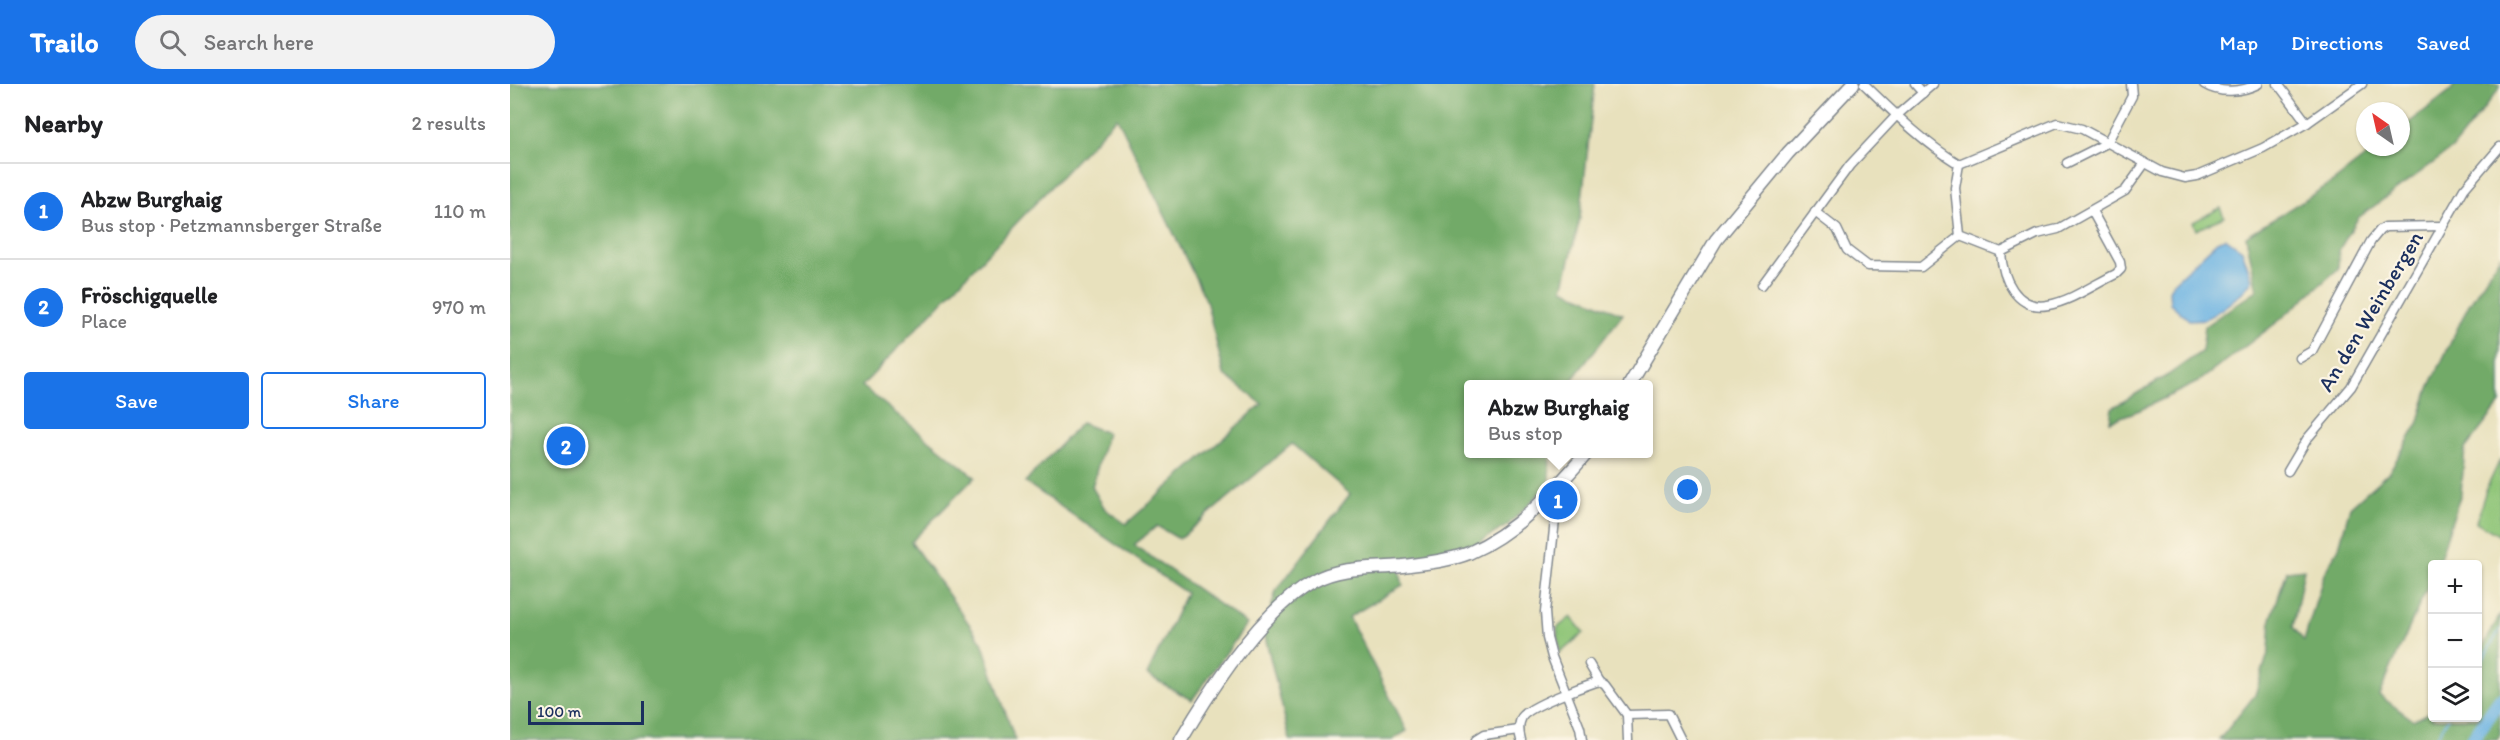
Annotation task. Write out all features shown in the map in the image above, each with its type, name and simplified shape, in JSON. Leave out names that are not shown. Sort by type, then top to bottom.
[{"type":"street","points":[[1632,380],[1690,281],[1732,219],[1788,153],[1853,84]]},
{"type":"street","points":[[1864,84],[1896,116],[1959,164]]},
{"type":"street","points":[[1916,84],[1923,93]]},
{"type":"street","points":[[1762,285],[1850,165],[1896,116],[1933,84]]},
{"type":"street","points":[[2067,163],[2107,143],[2132,96],[2132,84]]},
{"type":"street","points":[[2204,84],[2220,90],[2235,91],[2258,84]]},
{"type":"street","points":[[2278,84],[2307,123]]},
{"type":"street","points":[[1959,164],[2057,123],[2082,129],[2173,176],[2197,176],[2263,148],[2307,123],[2362,84]]},
{"type":"street","name":"An den Weinbergen","points":[[2288,471],[2307,438],[2350,387],[2464,189],[2500,147]]},
{"type":"street","points":[[1960,236],[2001,252],[2037,234],[2058,229],[2092,211],[2129,187],[2145,162]]},
{"type":"street","points":[[1959,164],[1955,188],[1960,236]]},
{"type":"street","points":[[2001,252],[2004,274],[2012,290],[2019,297],[2038,306],[2056,303],[2116,274],[2121,269],[2120,262],[2092,211]]},
{"type":"street","points":[[1815,212],[1837,229],[1847,250],[1868,266],[1921,267],[1960,236]]},
{"type":"street","name":"An den Weinbergen","points":[[2300,358],[2312,351],[2371,241],[2380,230],[2385,227],[2442,226]]},
{"type":"street","points":[[1181,740],[1243,646],[1283,603],[1313,581],[1335,572],[1429,563],[1469,553],[1505,532],[1548,498],[1582,458]]},
{"type":"street","points":[[1548,498],[1555,519],[1545,612],[1547,638],[1552,657],[1580,728],[1582,740]]},
{"type":"street","points":[[1590,664],[1599,681],[1611,692],[1627,715],[1628,740]]},
{"type":"street","points":[[1521,740],[1519,730],[1521,718],[1530,709],[1599,681]]},
{"type":"street","points":[[1627,715],[1668,714],[1681,740]]},
{"type":"street","points":[[1476,740],[1484,735],[1519,730]]},
{"type":"green space","points":[[510,84],[1595,84],[1580,218],[1563,289],[1623,314],[1572,380],[1464,380],[1464,458],[1550,458],[1549,484],[1508,525],[1469,549],[1397,561],[1403,585],[1349,617],[1407,731],[1392,740],[1290,740],[1264,632],[1276,591],[1350,494],[1292,444],[1179,539],[1157,526],[1134,545],[1247,624],[1192,700],[1147,675],[1186,593],[1025,482],[1081,423],[1107,433],[1092,487],[1105,509],[1126,524],[1262,404],[1224,374],[1206,300],[1117,117],[862,386],[975,477],[911,542],[982,642],[1015,740],[510,740]]},
{"type":"green space","points":[[2455,84],[2500,84],[2500,88],[2452,149],[2358,218],[2339,250],[2338,269],[2280,320],[2198,382],[2140,410],[2110,421],[2112,408],[2168,375],[2202,351],[2205,326],[2257,290],[2246,236],[2333,182],[2366,156],[2410,156],[2410,122],[2451,90]]},
{"type":"green space","points":[[2220,208],[2224,217],[2196,230],[2193,222]]},
{"type":"green space","points":[[2500,256],[2500,404],[2465,449],[2461,493],[2439,560],[2428,560],[2428,586],[2379,695],[2413,720],[2428,713],[2428,722],[2482,722],[2482,649],[2500,615],[2500,735],[2497,740],[2219,740],[2255,695],[2269,650],[2271,619],[2287,571],[2304,569],[2293,627],[2304,641],[2324,574],[2339,547],[2350,507],[2389,472],[2418,424],[2429,388],[2468,306]]},
{"type":"green space","points":[[2500,460],[2500,536],[2476,522],[2486,490]]},
{"type":"green space","points":[[1571,617],[1584,633],[1560,653],[1557,628]]},
{"type":"water","points":[[2225,238],[2242,250],[2252,280],[2237,297],[2216,313],[2204,319],[2189,320],[2170,303],[2169,290],[2173,283],[2219,240]]},
{"type":"waterway","points":[[2482,661],[2500,629]]},
{"type":"waterway","points":[[2472,740],[2500,700]]},
{"type":"waterway","points":[[2435,740],[2446,722]]},
{"type":"place","name":"Fröschigquelle","points":[[566,446]]},
{"type":"place","name":"Abzw Burghaig","points":[[1558,500]]}]
